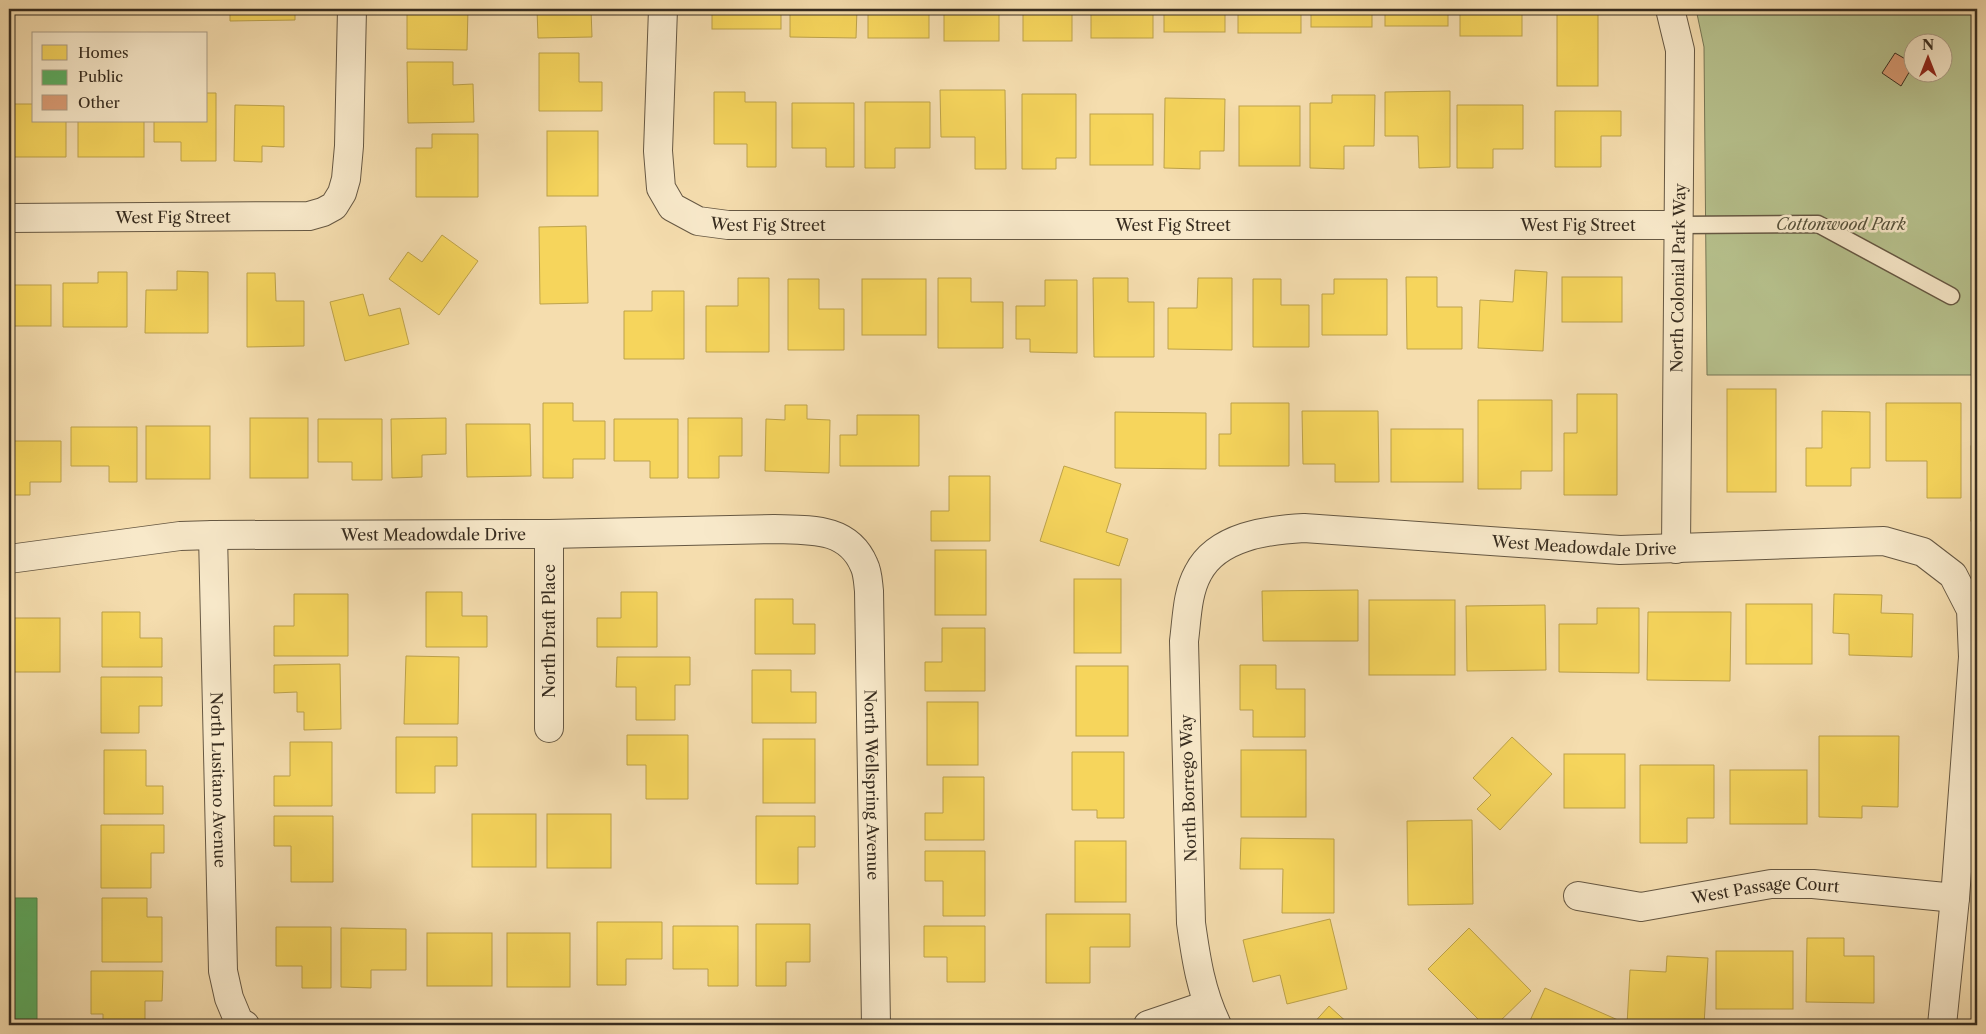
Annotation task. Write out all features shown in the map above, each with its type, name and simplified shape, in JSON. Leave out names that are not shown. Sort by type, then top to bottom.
[{"type":"street","name":"West Fig Street","points":[[9,218],[309,216],[334,206],[346,180],[349,146],[352,9]]},
{"type":"street","name":"West Fig Street","points":[[663,9],[658,151],[661,188],[672,207],[698,221],[728,225],[1679,225]]},
{"type":"street","name":"North Colonial Park Way","points":[[1670,9],[1680,50],[1676,549]]},
{"type":"street","name":"West Meadowdale Drive","points":[[1212,555],[1237,539],[1274,529],[1304,528],[1620,550],[1884,541],[1923,552],[1953,575],[1971,610],[1973,657],[1955,898]]},
{"type":"street","name":"West Meadowdale Drive","points":[[9,559],[180,536],[213,535],[549,534],[774,529],[809,530],[839,536],[855,547]]},
{"type":"street","name":"North Draft Place","points":[[549,534],[549,728]]},
{"type":"street","name":"North Lusitano Avenue","points":[[213,535],[223,971],[229,998],[242,1024]]},
{"type":"street","name":"North Wellspring Avenue","points":[[855,547],[865,566],[869,591],[876,1025]]},
{"type":"street","name":"North Borrego Way","points":[[1212,555],[1198,572],[1190,595],[1184,641],[1191,923],[1196,965],[1212,1015]]},
{"type":"street","name":"West Passage Court","points":[[1578,896],[1641,907],[1771,884],[1813,884],[1955,898]]},
{"type":"street","points":[[1942,1025],[1955,898]]},
{"type":"street","points":[[1148,1025],[1212,1015]]},
{"type":"lane","points":[[1679,225],[1818,224],[1951,296]]},
{"type":"green space","name":"Cottonwood Park","points":[[1696,9],[1977,9],[1977,375],[1707,375],[1704,47]]},
{"type":"building: Homes","points":[[77,9],[142,9],[142,14],[77,13]]},
{"type":"building: Homes","points":[[154,9],[221,9],[221,11],[154,11]]},
{"type":"building: Homes","points":[[230,9],[295,9],[295,20],[230,21]]},
{"type":"building: Homes","points":[[407,9],[468,9],[467,50],[407,49]]},
{"type":"building: Homes","points":[[537,9],[591,9],[592,37],[538,38]]},
{"type":"building: Homes","points":[[712,9],[781,9],[781,29],[712,29]]},
{"type":"building: Homes","points":[[790,9],[857,9],[856,38],[790,37]]},
{"type":"building: Homes","points":[[868,9],[929,9],[929,38],[868,38]]},
{"type":"building: Homes","points":[[944,9],[999,9],[999,41],[944,41]]},
{"type":"building: Homes","points":[[1023,9],[1072,9],[1072,41],[1023,41]]},
{"type":"building: Homes","points":[[1091,9],[1153,9],[1153,38],[1091,38]]},
{"type":"building: Homes","points":[[1164,9],[1225,9],[1225,32],[1164,32]]},
{"type":"building: Homes","points":[[1238,9],[1301,9],[1301,33],[1238,33]]},
{"type":"building: Homes","points":[[1311,9],[1372,9],[1372,27],[1311,27]]},
{"type":"building: Homes","points":[[1385,9],[1448,9],[1448,26],[1385,26]]},
{"type":"building: Homes","points":[[1460,9],[1522,9],[1522,36],[1460,36]]},
{"type":"building: Homes","points":[[1557,9],[1598,9],[1598,86],[1557,86]]},
{"type":"building: Homes","points":[[539,53],[579,53],[579,82],[602,82],[602,111],[539,111]]},
{"type":"building: Homes","points":[[407,62],[453,62],[453,85],[473,84],[474,122],[408,123]]},
{"type":"building: Homes","points":[[940,90],[1005,90],[1006,169],[975,169],[975,137],[941,137]]},
{"type":"building: Homes","points":[[1450,91],[1450,167],[1419,168],[1418,136],[1385,136],[1385,92]]},
{"type":"building: Homes","points":[[714,92],[745,92],[745,102],[776,102],[776,167],[747,167],[747,144],[714,144]]},
{"type":"building: Homes","points":[[208,93],[216,93],[216,161],[181,161],[181,142],[154,142],[154,122],[208,122]]},
{"type":"building: Homes","points":[[1022,94],[1076,94],[1076,158],[1056,158],[1056,169],[1022,169]]},
{"type":"building: Homes","points":[[1332,95],[1375,95],[1374,146],[1344,146],[1344,169],[1310,168],[1310,103],[1332,103]]},
{"type":"building: Homes","points":[[1165,98],[1225,99],[1224,151],[1200,151],[1200,169],[1164,168]]},
{"type":"building: Homes","points":[[865,102],[930,102],[930,148],[895,148],[895,168],[865,168]]},
{"type":"building: Homes","points":[[792,103],[854,103],[854,167],[826,167],[826,148],[792,148]]},
{"type":"building: Homes","points":[[9,104],[32,104],[32,122],[66,122],[66,157],[9,157]]},
{"type":"building: Homes","points":[[235,105],[284,106],[284,147],[262,146],[262,162],[234,161]]},
{"type":"building: Homes","points":[[1457,105],[1523,105],[1523,149],[1493,149],[1493,168],[1457,168]]},
{"type":"building: Homes","points":[[1239,106],[1300,106],[1300,166],[1239,166]]},
{"type":"building: Homes","points":[[1555,111],[1621,111],[1621,136],[1601,136],[1601,167],[1555,167]]},
{"type":"building: Homes","points":[[1090,114],[1153,114],[1153,165],[1090,165]]},
{"type":"building: Homes","points":[[78,122],[144,122],[144,157],[78,157]]},
{"type":"building: Homes","points":[[547,131],[598,131],[598,196],[547,196]]},
{"type":"building: Homes","points":[[432,134],[478,134],[478,197],[416,197],[416,148],[432,148]]},
{"type":"building: Homes","points":[[586,226],[588,303],[540,304],[539,227]]},
{"type":"building: Homes","points":[[442,235],[478,261],[439,315],[389,279],[408,252],[422,262]]},
{"type":"building: Homes","points":[[1515,270],[1547,272],[1543,351],[1478,348],[1480,300],[1513,302]]},
{"type":"building: Homes","points":[[177,271],[208,272],[208,333],[145,333],[146,290],[177,290]]},
{"type":"building: Homes","points":[[98,272],[127,272],[127,327],[63,327],[63,283],[98,283]]},
{"type":"building: Homes","points":[[247,273],[275,273],[276,301],[304,301],[304,346],[247,347]]},
{"type":"building: Homes","points":[[1406,277],[1437,277],[1437,307],[1462,307],[1462,349],[1407,349]]},
{"type":"building: Homes","points":[[1562,277],[1622,277],[1622,322],[1562,322]]},
{"type":"building: Homes","points":[[738,278],[769,278],[769,352],[706,352],[706,306],[738,306]]},
{"type":"building: Homes","points":[[938,278],[971,278],[971,302],[1003,302],[1003,348],[938,348]]},
{"type":"building: Homes","points":[[1093,278],[1128,278],[1128,302],[1154,302],[1154,357],[1094,357]]},
{"type":"building: Homes","points":[[1198,278],[1232,278],[1232,350],[1168,349],[1168,308],[1197,308]]},
{"type":"building: Homes","points":[[788,279],[819,279],[819,309],[844,309],[844,350],[788,350]]},
{"type":"building: Homes","points":[[862,279],[926,279],[926,335],[862,335]]},
{"type":"building: Homes","points":[[1253,279],[1281,279],[1281,305],[1309,305],[1309,347],[1253,347]]},
{"type":"building: Homes","points":[[1334,279],[1387,279],[1387,335],[1322,335],[1322,294],[1334,294]]},
{"type":"building: Homes","points":[[1045,280],[1077,280],[1077,353],[1030,352],[1030,339],[1016,339],[1016,306],[1045,306]]},
{"type":"building: Homes","points":[[9,285],[51,285],[51,326],[9,326]]},
{"type":"building: Homes","points":[[652,291],[684,291],[684,359],[624,359],[624,311],[652,311]]},
{"type":"building: Homes","points":[[363,294],[369,316],[400,308],[409,344],[345,361],[330,302]]},
{"type":"building: Homes","points":[[1727,389],[1776,389],[1776,492],[1727,492]]},
{"type":"building: Homes","points":[[1577,394],[1617,394],[1617,495],[1564,495],[1564,433],[1577,433]]},
{"type":"building: Homes","points":[[1478,400],[1552,400],[1552,471],[1521,471],[1521,489],[1478,489]]},
{"type":"building: Homes","points":[[543,403],[573,403],[573,421],[605,421],[605,459],[573,459],[573,478],[543,478]]},
{"type":"building: Homes","points":[[1231,403],[1289,403],[1289,466],[1219,466],[1219,434],[1231,434]]},
{"type":"building: Homes","points":[[1886,403],[1961,403],[1961,498],[1927,498],[1927,461],[1886,461]]},
{"type":"building: Homes","points":[[785,405],[807,405],[807,419],[830,420],[829,473],[765,471],[766,419],[785,420]]},
{"type":"building: Homes","points":[[1302,411],[1378,411],[1379,482],[1335,482],[1335,464],[1303,464]]},
{"type":"building: Homes","points":[[1822,411],[1870,412],[1870,468],[1851,468],[1851,486],[1806,486],[1806,448],[1822,448]]},
{"type":"building: Homes","points":[[1115,412],[1206,413],[1206,469],[1115,468]]},
{"type":"building: Homes","points":[[857,415],[919,415],[919,466],[840,466],[840,435],[857,435]]},
{"type":"building: Homes","points":[[250,418],[308,418],[308,478],[250,478]]},
{"type":"building: Homes","points":[[446,418],[446,454],[422,455],[422,477],[392,478],[391,419]]},
{"type":"building: Homes","points":[[688,418],[742,418],[742,456],[719,456],[719,478],[688,478]]},
{"type":"building: Homes","points":[[318,419],[382,419],[382,480],[352,480],[352,462],[318,462]]},
{"type":"building: Homes","points":[[614,419],[678,419],[678,478],[650,478],[650,461],[614,461]]},
{"type":"building: Homes","points":[[466,424],[530,424],[531,476],[467,477]]},
{"type":"building: Homes","points":[[146,426],[210,426],[210,479],[146,479]]},
{"type":"building: Homes","points":[[71,427],[137,427],[137,482],[109,482],[109,466],[71,466]]},
{"type":"building: Homes","points":[[1391,429],[1463,429],[1463,482],[1391,482]]},
{"type":"building: Homes","points":[[9,441],[61,441],[61,482],[30,482],[30,495],[9,495]]},
{"type":"building: Homes","points":[[1971,446],[1977,446],[1977,521],[1971,521]]},
{"type":"building: Homes","points":[[1064,466],[1121,484],[1106,532],[1128,539],[1119,566],[1040,541]]},
{"type":"building: Homes","points":[[949,476],[990,476],[990,541],[931,541],[931,511],[949,511]]},
{"type":"building: Homes","points":[[935,550],[986,550],[986,615],[935,615]]},
{"type":"building: Homes","points":[[1074,579],[1121,579],[1121,653],[1074,653]]},
{"type":"building: Homes","points":[[1358,590],[1358,641],[1263,641],[1262,591]]},
{"type":"building: Homes","points":[[426,592],[462,592],[462,616],[487,616],[487,647],[426,647]]},
{"type":"building: Homes","points":[[621,592],[657,592],[657,647],[597,647],[597,618],[621,618]]},
{"type":"building: Homes","points":[[294,594],[348,594],[348,656],[274,656],[274,626],[294,626]]},
{"type":"building: Homes","points":[[1834,594],[1882,595],[1881,613],[1913,614],[1912,657],[1849,655],[1849,634],[1833,633]]},
{"type":"building: Homes","points":[[755,599],[793,599],[793,624],[815,624],[815,654],[755,654]]},
{"type":"building: Homes","points":[[1369,600],[1455,600],[1455,675],[1369,675]]},
{"type":"building: Homes","points":[[1746,604],[1812,604],[1812,664],[1746,664]]},
{"type":"building: Homes","points":[[1545,605],[1546,670],[1467,671],[1466,606]]},
{"type":"building: Homes","points":[[1597,608],[1639,608],[1639,673],[1559,672],[1559,624],[1597,624]]},
{"type":"building: Homes","points":[[102,612],[140,612],[140,638],[162,638],[162,667],[102,667]]},
{"type":"building: Homes","points":[[1648,612],[1731,612],[1730,681],[1647,680]]},
{"type":"building: Homes","points":[[9,618],[60,618],[60,672],[9,672]]},
{"type":"building: Homes","points":[[942,628],[985,628],[985,691],[925,691],[925,662],[942,662]]},
{"type":"building: Homes","points":[[406,656],[459,657],[458,724],[404,724]]},
{"type":"building: Homes","points":[[617,657],[690,657],[690,685],[675,685],[675,720],[636,720],[636,687],[616,687]]},
{"type":"building: Homes","points":[[340,664],[341,729],[304,730],[304,712],[297,712],[297,692],[274,693],[274,665]]},
{"type":"building: Homes","points":[[1240,665],[1276,665],[1276,689],[1305,689],[1305,737],[1253,737],[1253,710],[1240,710]]},
{"type":"building: Homes","points":[[1076,666],[1128,666],[1128,736],[1076,736]]},
{"type":"building: Homes","points":[[752,670],[791,670],[791,692],[816,692],[816,723],[752,723]]},
{"type":"building: Homes","points":[[101,677],[162,677],[162,706],[139,706],[139,733],[101,733]]},
{"type":"building: Homes","points":[[927,702],[978,702],[978,765],[927,765]]},
{"type":"building: Homes","points":[[627,735],[688,735],[688,799],[646,799],[646,765],[627,765]]},
{"type":"building: Homes","points":[[1819,736],[1899,736],[1898,807],[1862,806],[1862,818],[1819,817]]},
{"type":"building: Homes","points":[[396,737],[457,737],[457,766],[435,766],[435,793],[396,793]]},
{"type":"building: Homes","points":[[1512,737],[1552,774],[1500,830],[1477,809],[1491,795],[1473,778]]},
{"type":"building: Homes","points":[[763,739],[815,739],[815,803],[763,803]]},
{"type":"building: Homes","points":[[290,742],[332,742],[332,806],[274,806],[274,776],[290,776]]},
{"type":"building: Homes","points":[[104,750],[146,750],[146,786],[163,786],[163,814],[104,814]]},
{"type":"building: Homes","points":[[1241,750],[1306,750],[1306,817],[1241,817]]},
{"type":"building: Homes","points":[[1072,752],[1124,752],[1124,818],[1097,818],[1097,810],[1072,810]]},
{"type":"building: Homes","points":[[1564,754],[1625,754],[1625,808],[1564,808]]},
{"type":"building: Homes","points":[[1640,765],[1714,765],[1714,818],[1687,818],[1687,843],[1640,843]]},
{"type":"building: Homes","points":[[1730,770],[1807,770],[1807,824],[1730,824]]},
{"type":"building: Homes","points":[[943,777],[984,777],[984,840],[925,840],[925,813],[943,813]]},
{"type":"building: Homes","points":[[472,814],[536,814],[536,867],[472,867]]},
{"type":"building: Homes","points":[[547,814],[611,814],[611,868],[547,868]]},
{"type":"building: Homes","points":[[274,816],[333,816],[333,882],[291,882],[291,846],[274,846]]},
{"type":"building: Homes","points":[[756,816],[815,816],[815,847],[798,847],[798,884],[756,884]]},
{"type":"building: Homes","points":[[1472,820],[1473,904],[1408,905],[1407,821]]},
{"type":"building: Homes","points":[[101,825],[164,825],[164,853],[151,853],[151,888],[101,888]]},
{"type":"building: Homes","points":[[1241,838],[1334,839],[1334,913],[1282,913],[1283,869],[1240,869]]},
{"type":"building: Homes","points":[[1075,841],[1126,841],[1126,902],[1075,902]]},
{"type":"building: Homes","points":[[925,851],[985,851],[985,916],[943,916],[943,881],[925,881]]},
{"type":"building: Homes","points":[[102,898],[147,898],[147,917],[162,917],[162,962],[102,962]]},
{"type":"building: Homes","points":[[1046,914],[1130,914],[1130,947],[1090,947],[1090,983],[1046,983]]},
{"type":"building: Homes","points":[[1330,919],[1347,989],[1287,1004],[1280,975],[1253,982],[1243,940]]},
{"type":"building: Homes","points":[[597,922],[662,922],[662,959],[626,959],[626,985],[597,985]]},
{"type":"building: Homes","points":[[756,924],[810,924],[810,962],[786,962],[786,986],[756,986]]},
{"type":"building: Homes","points":[[673,926],[738,926],[738,986],[708,986],[708,969],[673,969]]},
{"type":"building: Homes","points":[[924,926],[985,926],[985,982],[947,982],[947,957],[924,957]]},
{"type":"building: Homes","points":[[276,927],[331,927],[331,988],[302,988],[302,966],[276,966]]},
{"type":"building: Homes","points":[[341,928],[406,929],[406,970],[371,970],[371,988],[341,987]]},
{"type":"building: Homes","points":[[1469,928],[1531,991],[1496,1025],[1484,1025],[1428,969]]},
{"type":"building: Homes","points":[[427,933],[492,933],[492,986],[427,986]]},
{"type":"building: Homes","points":[[507,933],[570,933],[570,987],[507,987]]},
{"type":"building: Homes","points":[[1807,938],[1844,938],[1844,956],[1874,956],[1874,1003],[1806,1002]]},
{"type":"building: Homes","points":[[1716,951],[1793,951],[1793,1009],[1716,1009]]},
{"type":"building: Homes","points":[[1667,956],[1708,958],[1704,1025],[1627,1025],[1630,970],[1666,972]]},
{"type":"building: Homes","points":[[91,971],[163,971],[162,1001],[145,1001],[145,1025],[103,1025],[103,1014],[91,1014]]},
{"type":"building: Homes","points":[[1545,988],[1618,1020],[1616,1025],[1528,1025]]},
{"type":"building: Homes","points":[[1329,1006],[1350,1025],[1312,1025]]},
{"type":"building: Public","points":[[9,893],[12,893],[12,898],[37,898],[37,1025],[9,1025]]},
{"type":"building: Other","points":[[1895,53],[1904,58],[1904,81],[1901,86],[1882,73]]}]
